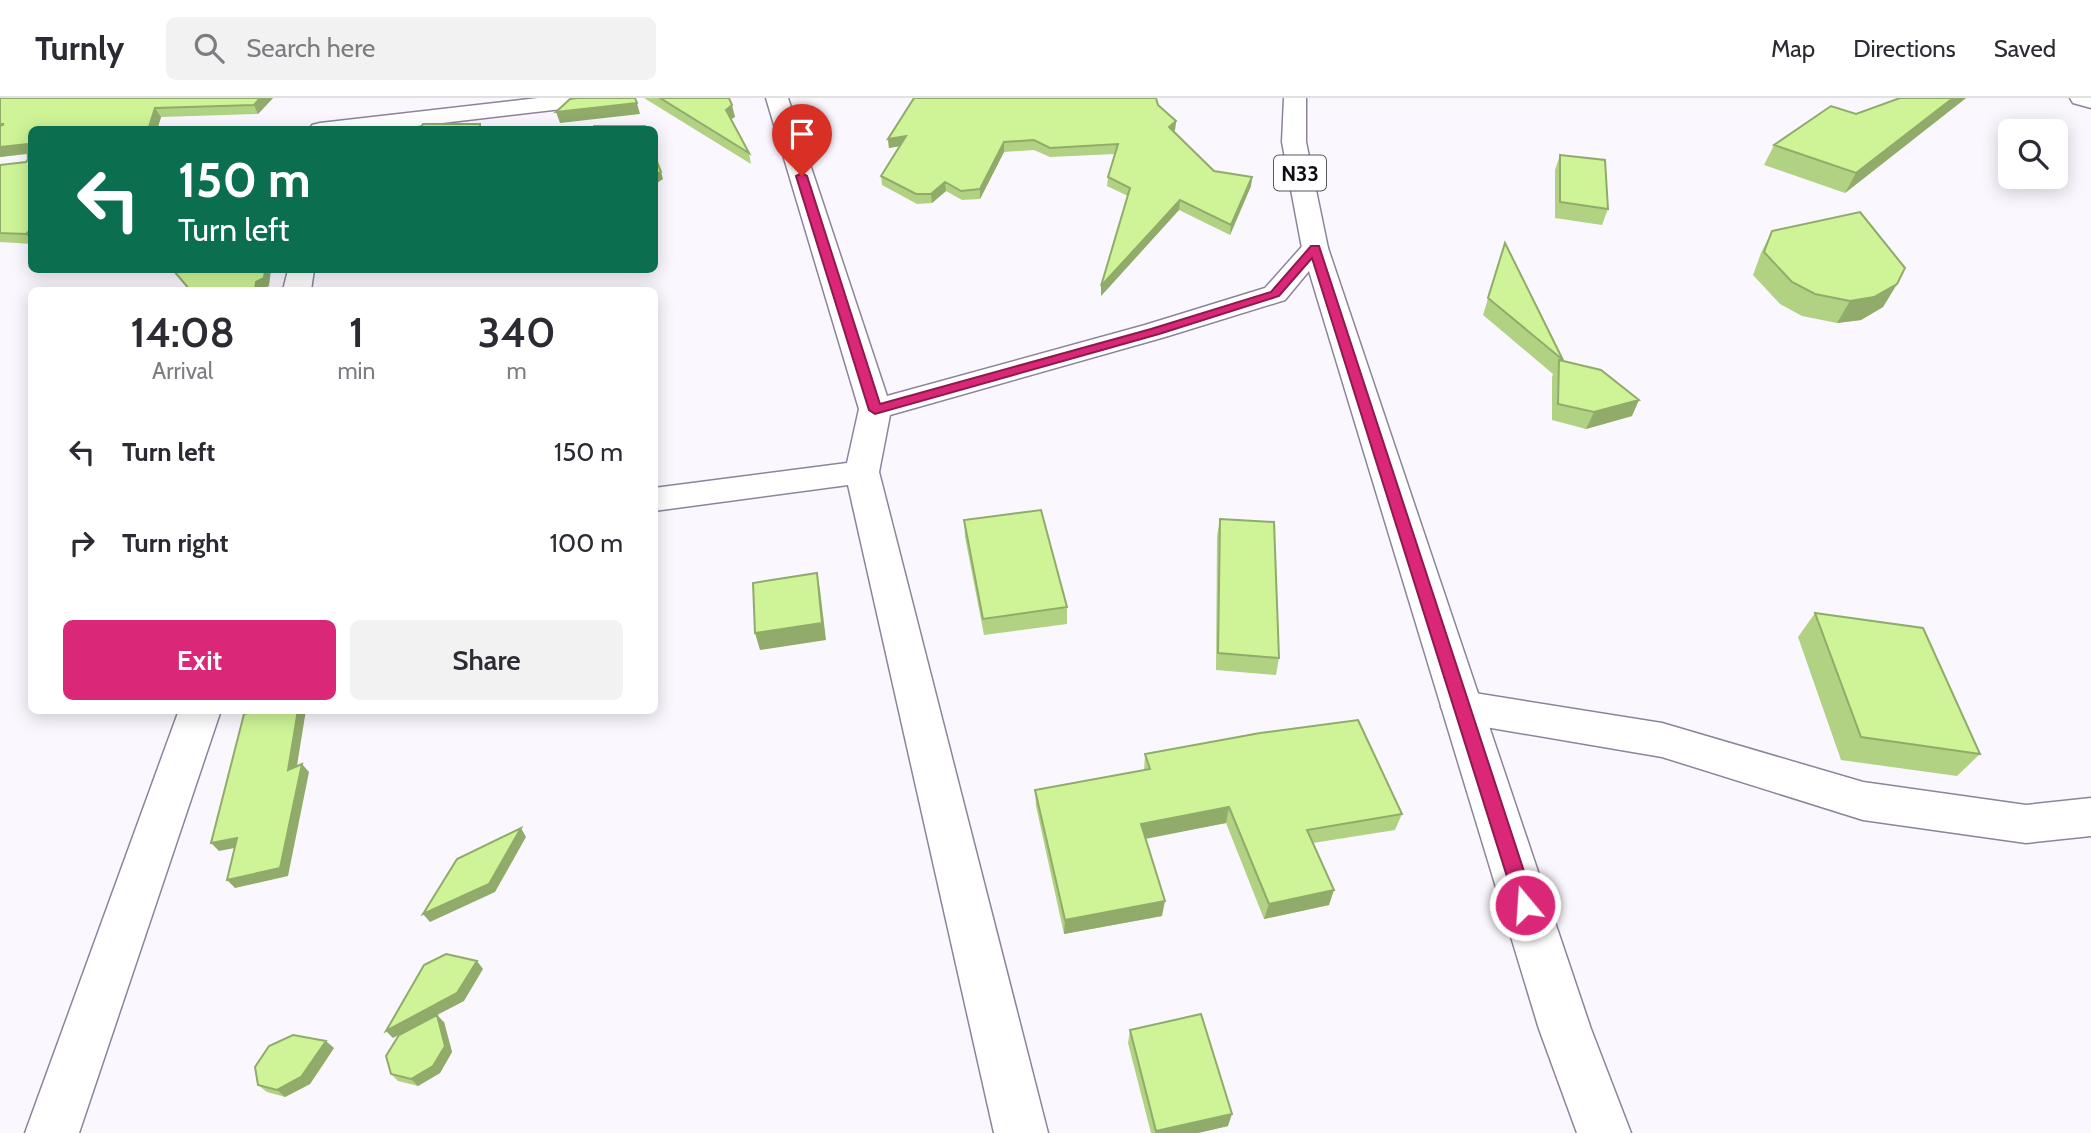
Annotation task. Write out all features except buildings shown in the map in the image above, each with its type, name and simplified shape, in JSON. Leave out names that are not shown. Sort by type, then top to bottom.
[{"type":"street","points":[[325,124],[596,98]]},
{"type":"street","points":[[777,98],[875,410],[862,472],[1021,1133]]},
{"type":"street","name":"N33","points":[[1295,98],[1294,142],[1315,248],[1565,1029],[1604,1133]]},
{"type":"street","points":[[2081,98],[2091,101]]},
{"type":"street","points":[[875,410],[1142,335],[1275,294],[1315,248]]},
{"type":"street","points":[[658,499],[862,472]]},
{"type":"street","points":[[1462,707],[1662,740],[1863,801],[2026,824],[2091,817]]},
{"type":"street","points":[[52,1133],[199,714]]},
{"type":"route","points":[[802,176],[875,410],[1155,331],[1275,294],[1315,248],[1525,905]]}]
